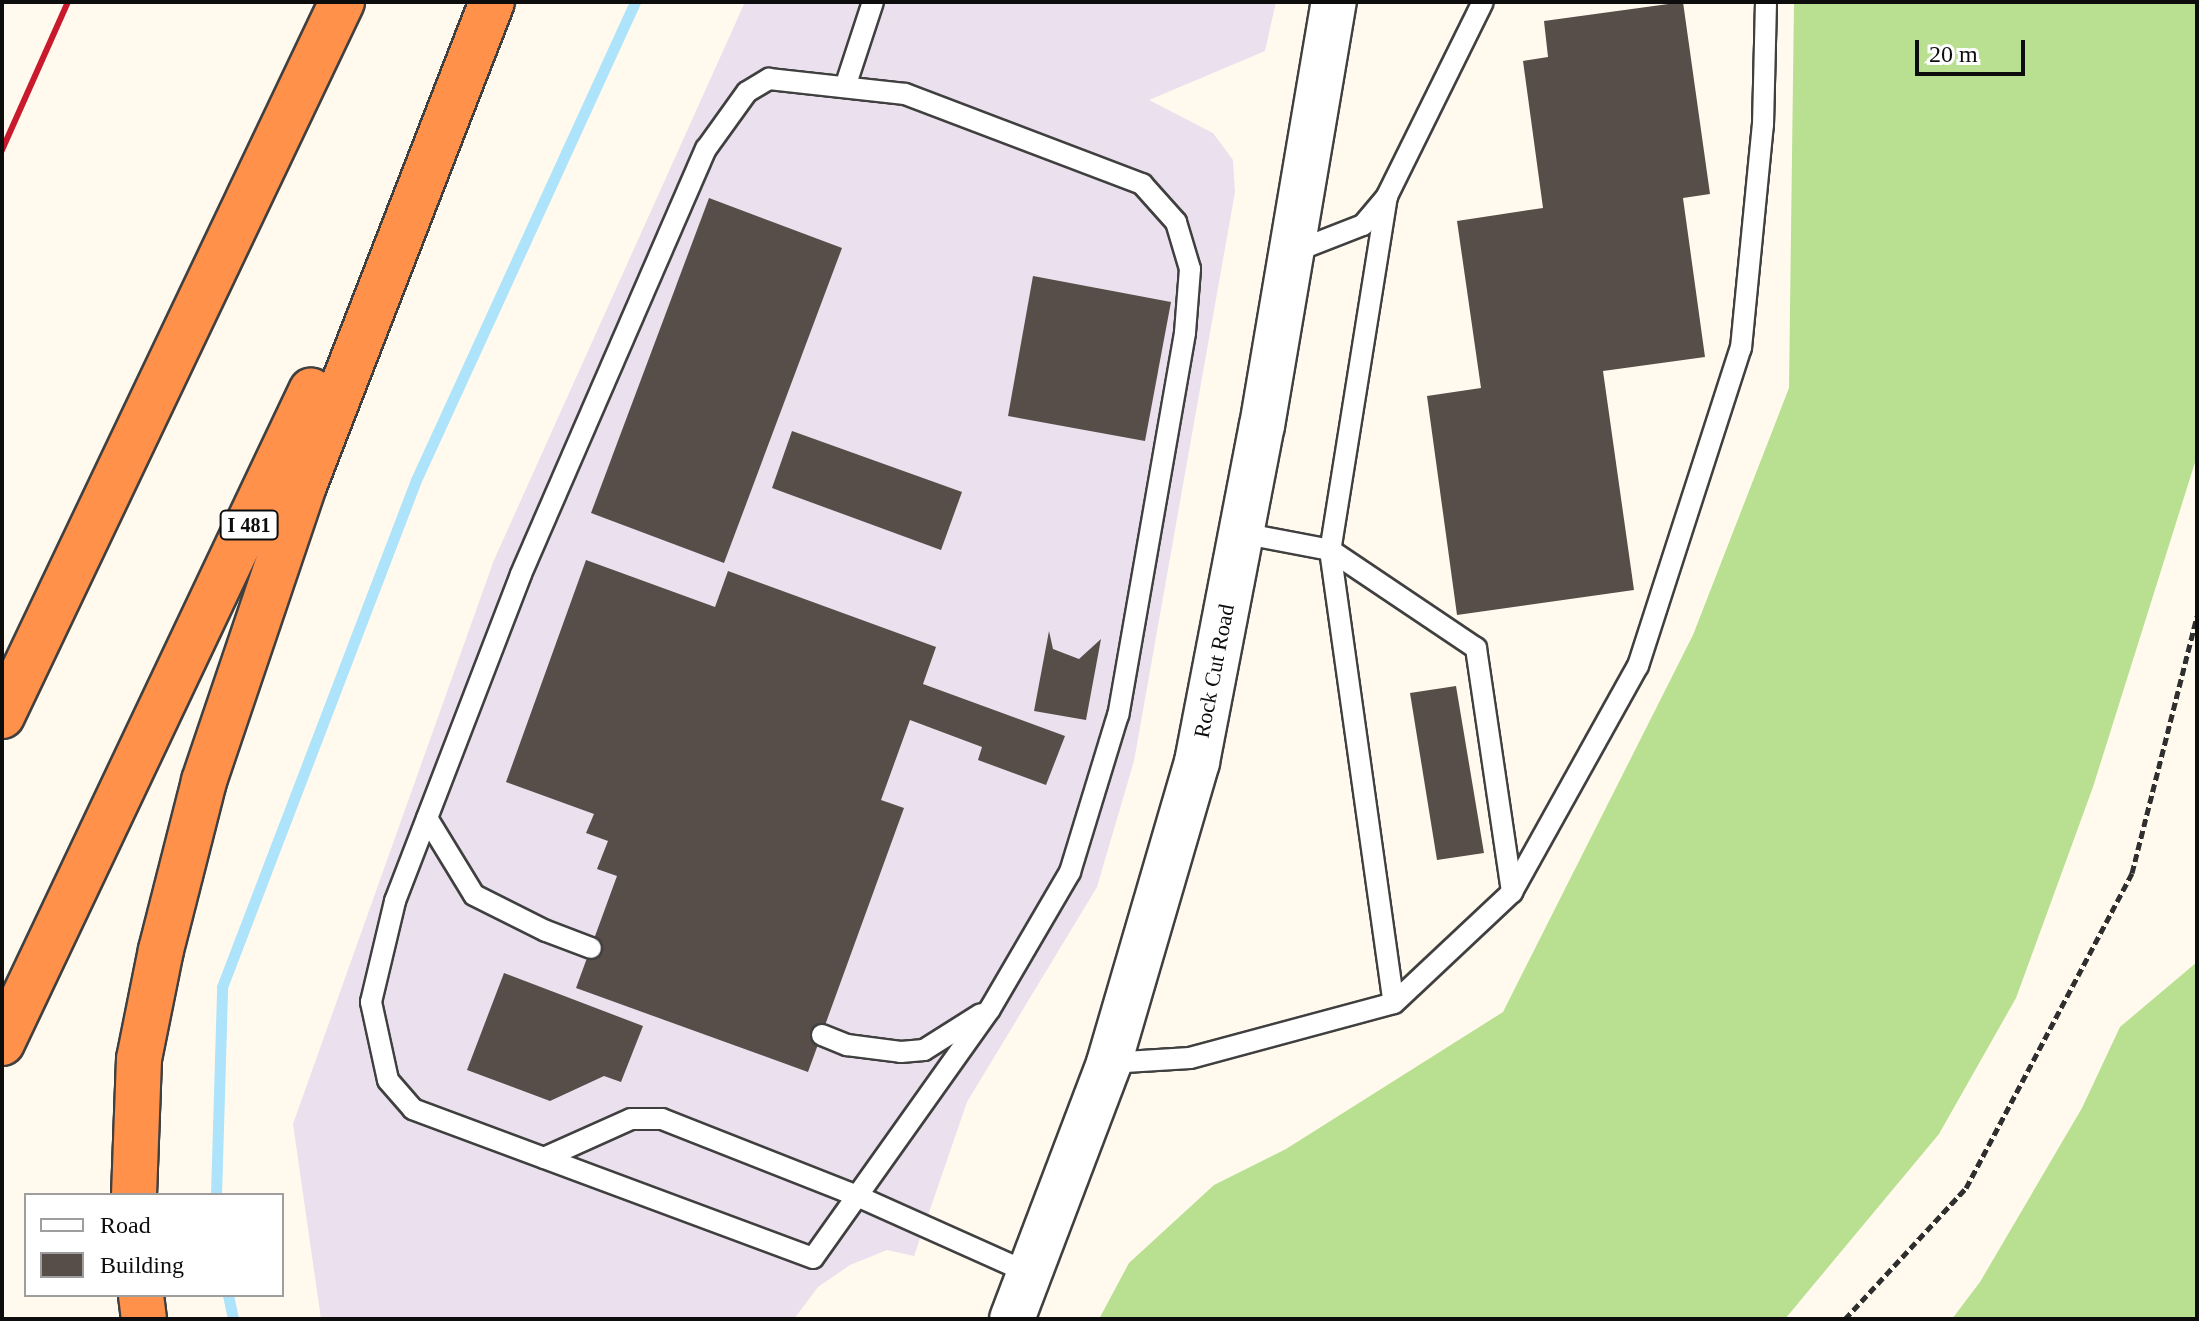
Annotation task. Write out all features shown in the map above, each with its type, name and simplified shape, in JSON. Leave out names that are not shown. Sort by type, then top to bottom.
[{"type":"highway","points":[[2,716],[342,2]]},
{"type":"highway","points":[[134,1193],[139,1059],[161,950],[204,781],[305,483],[489,2]]},
{"type":"highway","name":"I 481","points":[[2,1043],[279,462],[489,2]]},
{"type":"highway","points":[[141,1297],[144,1319]]},
{"type":"street","name":"Rock Cut Road","points":[[1012,1319],[1109,1063],[1197,762],[1241,533],[1334,2]]},
{"type":"lane","points":[[845,87],[873,2]]},
{"type":"lane","points":[[1291,253],[1363,225],[1387,196],[1483,2]]},
{"type":"lane","points":[[1109,1063],[1190,1058],[1394,1003],[1512,892],[1638,666],[1741,348],[1763,125],[1766,2]]},
{"type":"lane","points":[[769,79],[845,87],[905,94],[1142,184],[1176,222],[1190,269],[1185,333],[1118,715],[1070,872],[990,1009],[813,1258],[413,1109],[388,1080],[371,1002],[395,901],[521,574],[706,149],[747,92],[769,79]]},
{"type":"lane","points":[[1387,196],[1330,550],[1394,1003]]},
{"type":"lane","points":[[1241,533],[1330,550],[1476,648],[1512,892]]},
{"type":"lane","points":[[427,818],[474,895],[591,948]]},
{"type":"lane","points":[[822,1035],[847,1045],[901,1052],[924,1050],[990,1009]]},
{"type":"lane","points":[[544,1158],[631,1119],[662,1119],[857,1196],[1029,1273]]},
{"type":"path","points":[[1845,1319],[1966,1188],[2132,873],[2197,616]]},
{"type":"shaded area","points":[[745,2],[1276,2],[1265,51],[1149,100],[1213,133],[1233,160],[1235,192],[1134,761],[1097,887],[967,1102],[914,1256],[887,1250],[850,1265],[818,1287],[794,1319],[321,1319],[293,1124],[494,560]]},
{"type":"green space","points":[[1794,2],[2197,2],[2197,456],[2093,787],[2016,998],[1939,1134],[1785,1319],[1099,1319],[1129,1263],[1214,1185],[1286,1149],[1503,1012],[1693,635],[1789,388]]},
{"type":"green space","points":[[2197,962],[2197,1319],[1952,1319],[1980,1282],[2082,1108],[2120,1027]]},
{"type":"building","points":[[1683,2],[1710,194],[1683,198],[1705,357],[1603,371],[1634,590],[1457,615],[1427,396],[1481,388],[1457,221],[1543,208],[1523,61],[1548,57],[1544,21]]},
{"type":"building","points":[[709,198],[842,248],[724,563],[591,513]]},
{"type":"building","points":[[1033,276],[1171,302],[1145,441],[1008,416]]},
{"type":"building","points":[[792,431],[962,492],[941,550],[772,488]]},
{"type":"building","points":[[586,560],[715,607],[728,571],[936,647],[923,684],[1065,736],[1046,785],[978,760],[982,747],[910,720],[881,800],[904,808],[808,1072],[576,988],[617,876],[597,869],[608,841],[586,833],[594,814],[506,782]]},
{"type":"building","points":[[1049,631],[1053,649],[1079,659],[1101,639],[1086,720],[1034,711]]},
{"type":"building","points":[[1456,686],[1484,853],[1437,860],[1410,693]]},
{"type":"building","points":[[504,973],[643,1026],[621,1082],[604,1076],[550,1101],[467,1070]]},
{"type":"waterway","points":[[216,1193],[222,987],[416,480],[635,2]]},
{"type":"waterway","points":[[228,1297],[233,1319]]},
{"type":"railway","points":[[2,150],[68,2]]}]
